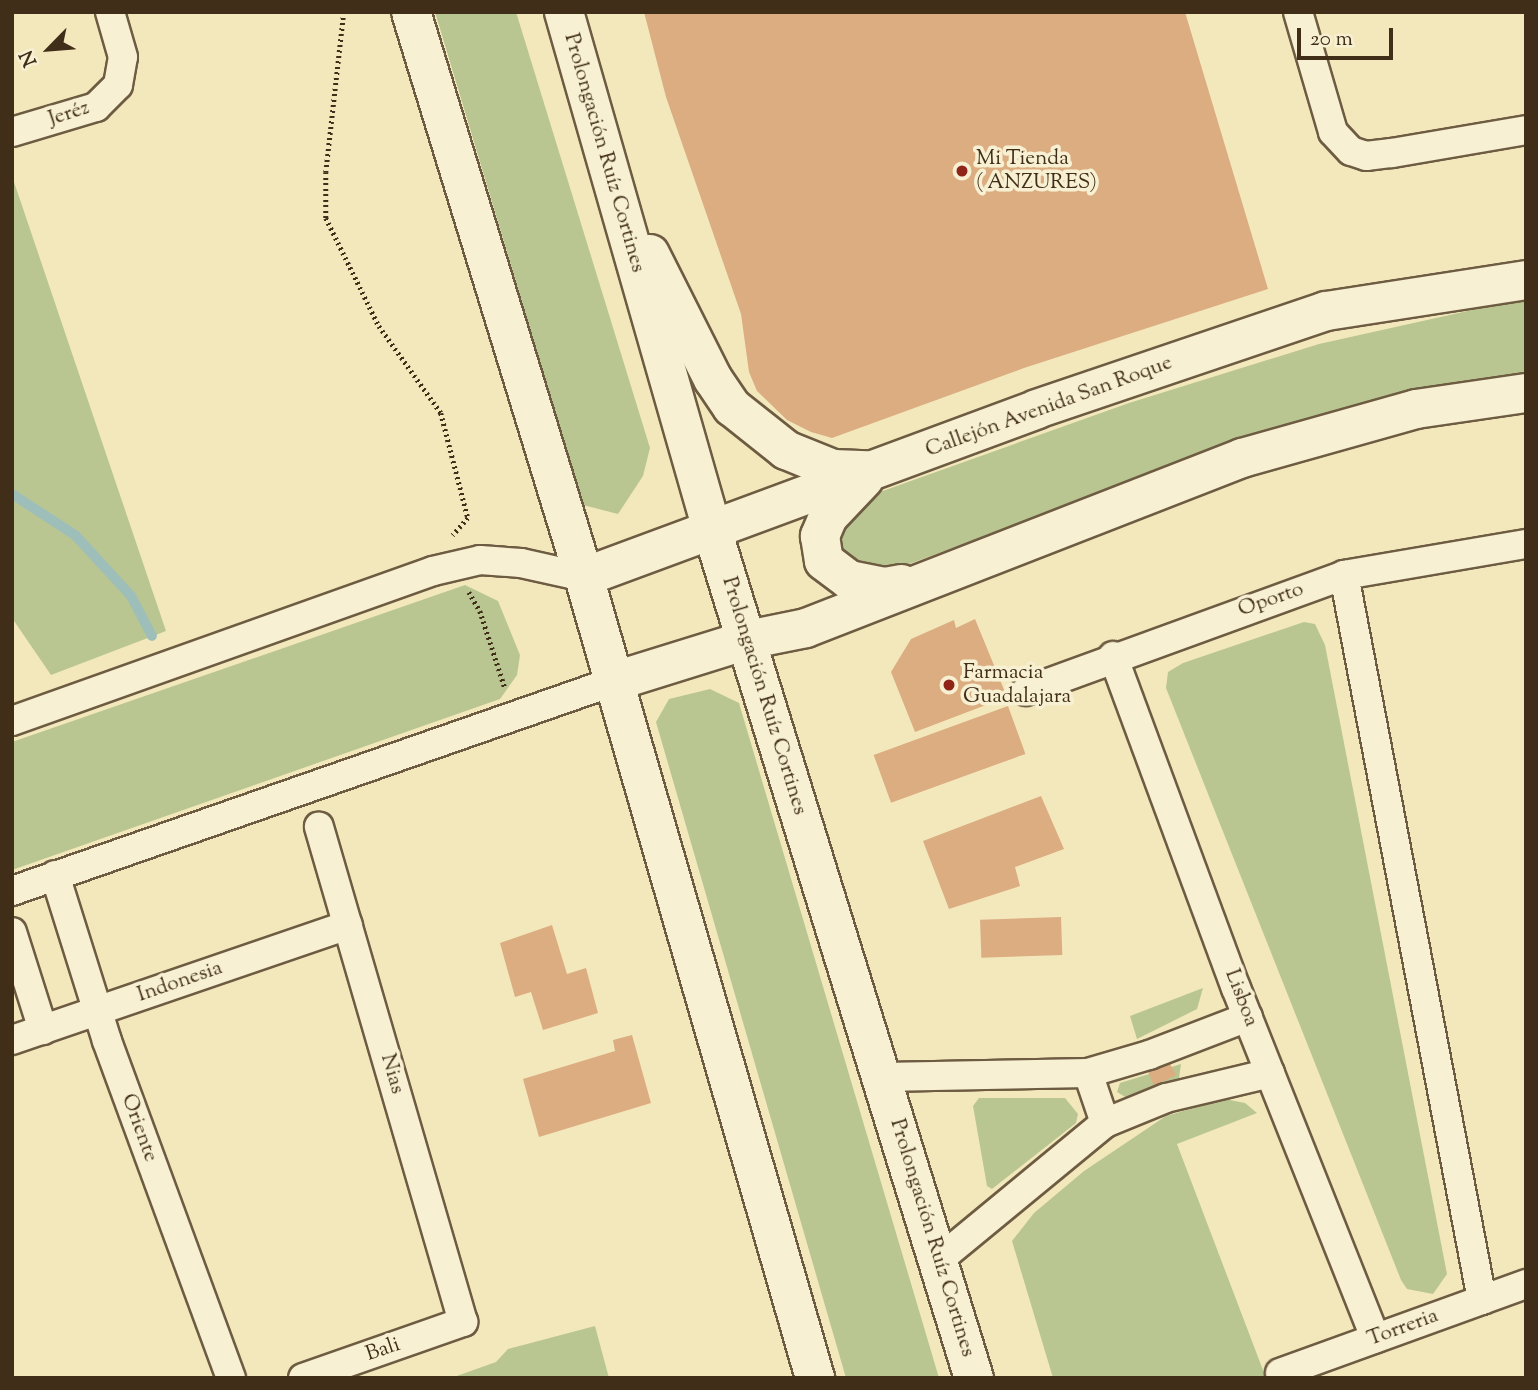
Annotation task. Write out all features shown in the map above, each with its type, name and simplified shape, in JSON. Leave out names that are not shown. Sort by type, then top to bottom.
[{"type":"main road","points":[[411,12],[584,577],[612,682],[815,1378]]},
{"type":"main road","name":"Prolongación Ruíz Cortines","points":[[564,12],[713,533],[940,1259],[974,1378]]},
{"type":"main road","points":[[612,182],[713,379],[732,407],[779,446],[807,460],[855,472],[876,469]]},
{"type":"main road","name":"Callejón Avenida San Roque","points":[[584,577],[713,533],[876,469],[1326,311],[1526,280]]},
{"type":"main road","points":[[612,682],[747,640],[806,628],[911,583],[1242,458],[1416,409],[1526,393]]},
{"type":"main road","points":[[876,469],[853,488],[828,517],[820,536],[824,561],[849,580],[885,587],[911,583]]},
{"type":"street","name":"Jeréz","points":[[12,132],[96,107],[118,85],[123,57],[110,12]]},
{"type":"street","points":[[1298,12],[1333,132],[1351,151],[1366,156],[1392,153],[1526,130]]},
{"type":"street","name":"Oporto","points":[[1026,691],[1113,656],[1343,575],[1526,544]]},
{"type":"street","points":[[12,721],[433,571],[480,559],[522,563],[584,577]]},
{"type":"street","points":[[1343,575],[1482,1300]]},
{"type":"street","name":"Lisboa","points":[[1113,656],[1248,1017],[1375,1338]]},
{"type":"street","points":[[12,891],[612,682]]},
{"type":"street","name":"Nias","points":[[319,827],[463,1322]]},
{"type":"street","name":"Oriente","points":[[55,875],[97,1011],[231,1378]]},
{"type":"street","name":"Indonesia","points":[[12,1040],[348,925]]},
{"type":"street","points":[[12,932],[43,1030]]},
{"type":"street","points":[[883,1077],[1088,1073],[1149,1055],[1248,1017]]},
{"type":"street","points":[[1088,1073],[1105,1123]]},
{"type":"street","points":[[940,1259],[1105,1123],[1166,1098],[1270,1073]]},
{"type":"street","name":"Torreria","points":[[1280,1373],[1526,1284]]},
{"type":"street","name":"Bali","points":[[303,1378],[463,1322]]},
{"type":"path","points":[[344,12],[326,172],[326,218],[379,326],[441,413],[468,518],[450,538]]},
{"type":"path","points":[[465,585],[480,611],[506,692]]},
{"type":"green space","points":[[435,12],[516,12],[650,448],[643,476],[618,514],[583,505]]},
{"type":"green space","points":[[12,176],[166,631],[51,675],[12,618]]},
{"type":"green space","points":[[1526,298],[1526,381],[1279,427],[882,574],[847,564],[840,548],[837,533],[863,498],[1129,403],[1319,344]]},
{"type":"green space","points":[[465,585],[498,601],[520,655],[517,675],[500,699],[12,870],[12,742]]},
{"type":"green space","points":[[1304,622],[1315,624],[1325,645],[1447,1274],[1433,1294],[1407,1289],[1401,1280],[1166,688],[1168,672],[1183,663]]},
{"type":"green space","points":[[710,689],[739,703],[939,1378],[846,1378],[656,722],[669,699]]},
{"type":"green space","points":[[1203,988],[1197,1009],[1137,1039],[1130,1016]]},
{"type":"green space","points":[[1181,1064],[1179,1078],[1127,1098],[1117,1092],[1120,1083]]},
{"type":"green space","points":[[979,1098],[1065,1098],[1078,1114],[1076,1123],[992,1189],[987,1186],[973,1106]]},
{"type":"green space","points":[[1225,1099],[1245,1103],[1257,1113],[1177,1144],[1266,1378],[1053,1378],[1012,1241],[1034,1213],[1084,1171],[1166,1116]]},
{"type":"green space","points":[[595,1326],[609,1378],[451,1378],[496,1362],[508,1349]]},
{"type":"building","name":"Mi Tienda ( ANZURES)","points":[[644,12],[1185,12],[1268,289],[1024,368],[832,438],[811,432],[787,420],[757,391],[749,372],[741,314],[666,97]]},
{"type":"building","name":"Farmacia Guadalajara","points":[[975,619],[1007,697],[915,732],[891,672],[911,639],[954,620],[956,628]]},
{"type":"building","points":[[1008,706],[1025,754],[891,803],[874,755]]},
{"type":"building","points":[[1041,796],[1064,849],[1015,867],[1020,886],[949,909],[923,841]]},
{"type":"building","points":[[1061,917],[1062,955],[981,958],[980,920]]},
{"type":"building","points":[[552,925],[567,974],[586,968],[598,1013],[543,1030],[531,992],[515,997],[500,943]]},
{"type":"building","points":[[632,1035],[651,1103],[539,1137],[523,1079],[615,1051],[613,1040]]},
{"type":"building","points":[[1168,1060],[1176,1075],[1154,1086],[1147,1069]]},
{"type":"waterway","points":[[12,494],[75,535],[131,596],[152,636]]},
{"type":"place","name":"Mi Tienda ( ANZURES)","points":[[962,171]]},
{"type":"place","name":"Farmacia Guadalajara","points":[[949,685]]}]
